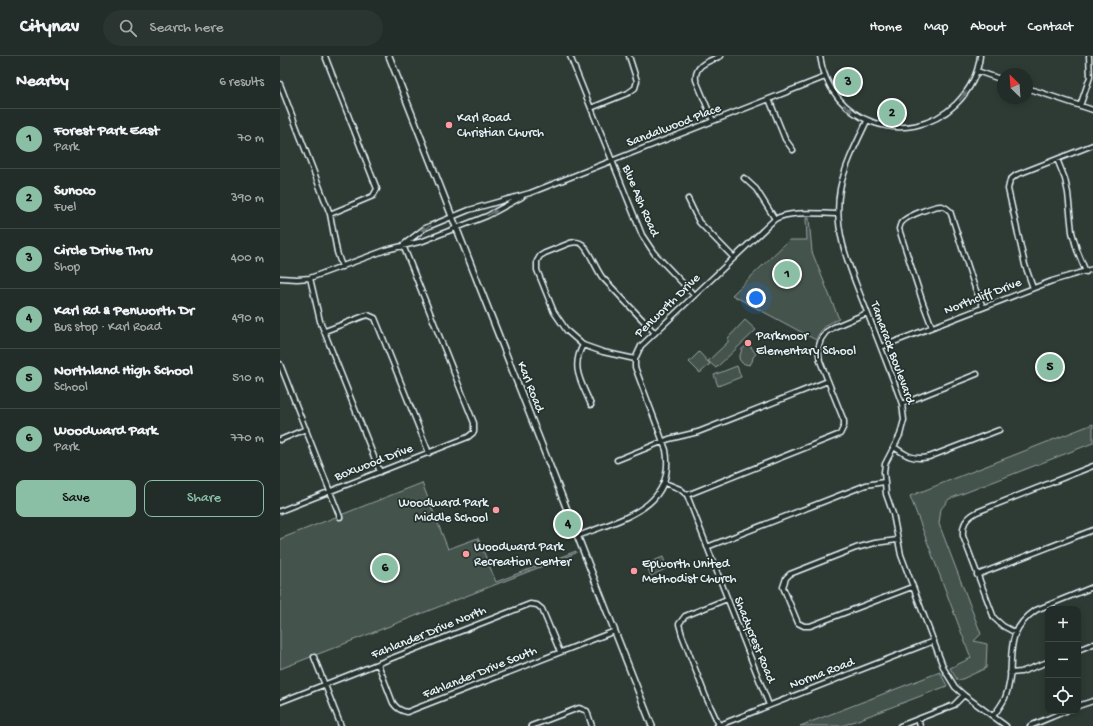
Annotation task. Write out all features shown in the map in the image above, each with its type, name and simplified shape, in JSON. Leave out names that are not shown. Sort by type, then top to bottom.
[{"type":"main road","name":"Karl Road","points":[[389,56],[652,726]]},
{"type":"street","points":[[325,56],[376,185],[376,192],[369,199],[330,214]]},
{"type":"street","name":"Blue Ash Road","points":[[570,56],[644,239],[654,253],[694,296]]},
{"type":"street","points":[[591,108],[628,93],[635,88],[637,81],[629,56]]},
{"type":"street","points":[[713,121],[696,80],[696,74],[701,65],[722,56]]},
{"type":"street","points":[[820,56],[825,77],[832,91],[841,102],[853,113],[867,121],[895,127],[909,127],[930,121],[945,113],[962,98],[970,85],[977,71],[980,56]]},
{"type":"street","points":[[1080,106],[1090,77],[1089,56]]},
{"type":"street","points":[[977,71],[997,78]]},
{"type":"street","name":"Sandalwood Place","points":[[403,245],[425,228],[452,217],[479,207],[530,193],[825,77]]},
{"type":"street","points":[[280,84],[330,214],[337,252],[342,266]]},
{"type":"street","points":[[1033,90],[1093,110]]},
{"type":"street","points":[[769,99],[786,140],[793,150]]},
{"type":"street","name":"Tamarack Boulevard","points":[[867,121],[844,174],[840,189],[838,214],[845,256],[902,404],[904,420],[900,435],[885,464],[884,482],[886,494],[893,514],[901,555],[944,669],[955,687],[1006,726]]},
{"type":"street","points":[[1033,288],[1025,266],[1008,189],[1010,180],[1016,175],[1093,144]]},
{"type":"street","points":[[1057,159],[1065,178],[1072,232],[1076,250],[1086,272]]},
{"type":"street","points":[[744,178],[756,189],[774,219]]},
{"type":"street","name":"Sandalwood Place","points":[[280,278],[310,278],[386,250],[417,243],[487,216],[530,193]]},
{"type":"street","points":[[688,199],[699,222],[734,258]]},
{"type":"street","points":[[932,327],[900,235],[900,224],[906,218],[941,206],[950,211],[975,288],[983,307]]},
{"type":"street","name":"Penworth Drive","points":[[578,536],[642,509],[654,500],[665,483],[668,471],[668,461],[663,442],[635,371],[635,359],[641,346],[774,219],[792,214],[838,214]]},
{"type":"street","points":[[635,359],[603,352],[583,345],[567,331],[554,312],[537,270],[537,261],[540,256],[570,243],[575,242],[582,244],[587,250],[597,271],[655,333]]},
{"type":"street","name":"Boxwood Drive","points":[[280,511],[429,453],[468,437],[474,432],[474,423],[403,245]]},
{"type":"street","name":"Northcliff Drive","points":[[881,347],[1052,281],[1093,269]]},
{"type":"street","points":[[310,278],[314,299],[325,331],[380,472]]},
{"type":"street","points":[[665,483],[680,489],[687,496],[840,434],[844,426],[818,355],[818,348],[821,339],[826,332],[867,313]]},
{"type":"street","points":[[325,331],[364,316],[371,316],[377,322],[429,453]]},
{"type":"street","points":[[583,345],[576,360],[577,369],[591,405]]},
{"type":"street","points":[[280,364],[340,517]]},
{"type":"street","points":[[902,404],[977,374]]},
{"type":"street","points":[[280,381],[286,379]]},
{"type":"street","points":[[617,460],[663,442],[698,432],[828,381]]},
{"type":"street","points":[[280,440],[306,429]]},
{"type":"street","points":[[894,447],[906,455],[917,459],[929,457],[999,430]]},
{"type":"street","points":[[1016,633],[1003,626],[994,618],[963,536],[962,529],[964,521],[976,512],[1093,466]]},
{"type":"street","points":[[707,547],[866,485],[884,482]]},
{"type":"street","name":"Shadycrest Road","points":[[687,496],[769,705]]},
{"type":"street","points":[[977,575],[1093,530]]},
{"type":"street","points":[[897,540],[875,543],[856,548],[796,571],[786,578],[784,590],[795,618],[801,625],[810,626],[912,586]]},
{"type":"street","points":[[993,716],[1005,698],[1010,673],[1012,643],[1016,633],[1030,614],[1036,610],[1093,587]]},
{"type":"street","points":[[718,725],[679,628],[681,620],[685,616],[727,599]]},
{"type":"street","name":"Fahlander Drive North","points":[[280,702],[530,604],[537,605],[542,610],[560,652]]},
{"type":"street","name":"Fahlander Drive South","points":[[378,664],[393,704],[402,711],[407,712],[615,631]]},
{"type":"street","name":"Norma Road","points":[[718,725],[934,642]]},
{"type":"street","points":[[1081,649],[1093,644]]},
{"type":"street","points":[[314,657],[341,726]]},
{"type":"street","points":[[1010,673],[1021,672],[1045,663]]},
{"type":"street","points":[[900,726],[954,704],[964,695]]},
{"type":"street","points":[[1081,705],[1093,701]]},
{"type":"street","points":[[531,726],[576,709],[583,709],[587,711],[592,726]]},
{"type":"street","points":[[1030,726],[1059,714]]},
{"type":"street","points":[[918,719],[920,726]]},
{"type":"shaded area","points":[[806,218],[809,218],[812,252],[839,319],[831,322],[825,327],[816,340],[732,295],[789,240],[807,240]]},
{"type":"shaded area","points":[[745,320],[756,330],[716,368],[708,361],[728,342],[728,338]]},
{"type":"shaded area","points":[[746,346],[751,347],[756,354],[749,365],[742,363],[739,359],[742,349]]},
{"type":"shaded area","points":[[699,352],[710,364],[700,373],[689,362]]},
{"type":"shaded area","points":[[737,366],[741,377],[718,386],[714,375]]},
{"type":"shaded area","points":[[1093,424],[1093,443],[949,499],[941,509],[939,524],[981,634],[974,641],[987,644],[986,668],[958,681],[950,668],[971,658],[910,496]]},
{"type":"shaded area","points":[[422,483],[448,549],[478,538],[496,582],[576,551],[576,553],[280,669],[280,539]]},
{"type":"shaded area","points":[[663,557],[667,568],[651,576],[646,564]]},
{"type":"shaded area","points":[[940,672],[947,686],[842,726],[800,726]]},
{"type":"place","name":"Circle Drive Thru","points":[[848,82]]},
{"type":"place","name":"Sunoco","points":[[892,113]]},
{"type":"place","name":"Karl Road Christian Church","points":[[449,125]]},
{"type":"place","name":"Forest Park East","points":[[787,274]]},
{"type":"place","name":"Parkmoor Elementary School","points":[[748,343]]},
{"type":"place","name":"Northland High School","points":[[1050,367]]},
{"type":"place","name":"Woodward Park Middle School","points":[[496,510]]},
{"type":"place","name":"Karl Rd & Penworth Dr","points":[[568,524]]},
{"type":"place","name":"Woodward Park Recreation Center","points":[[466,554]]},
{"type":"place","name":"Woodward Park","points":[[385,568]]},
{"type":"place","name":"Epworth United Methodist Church","points":[[634,571]]}]
